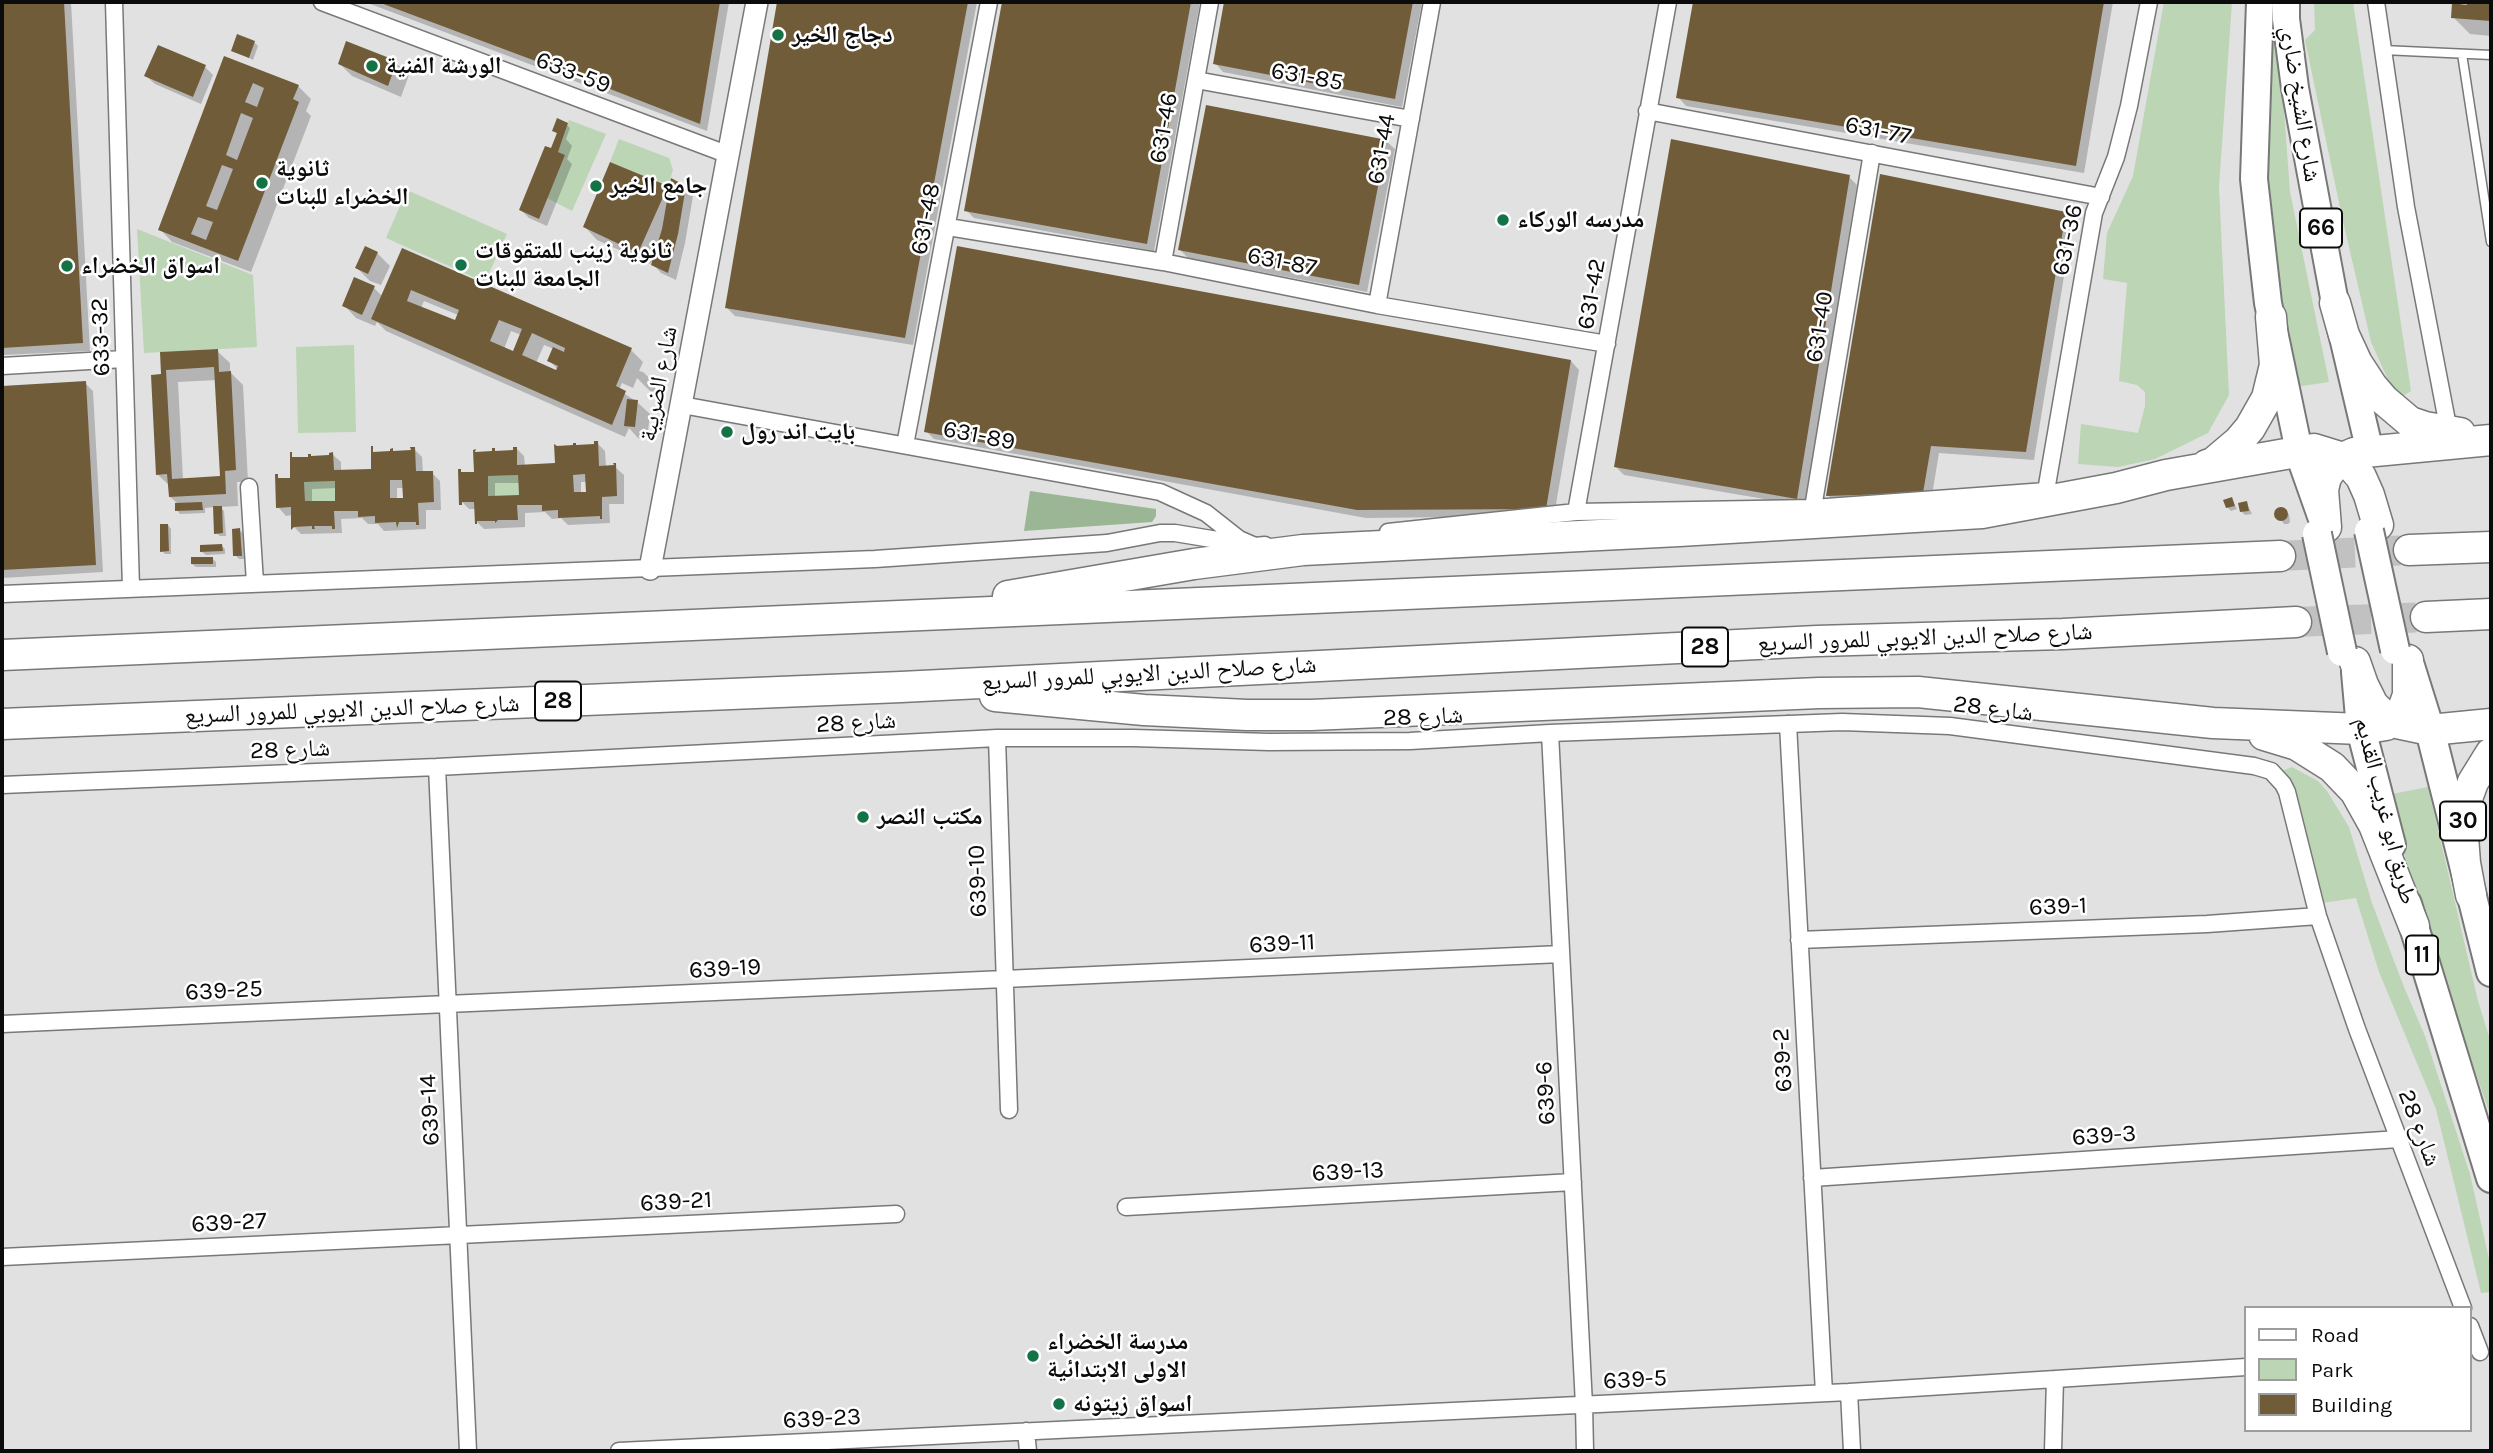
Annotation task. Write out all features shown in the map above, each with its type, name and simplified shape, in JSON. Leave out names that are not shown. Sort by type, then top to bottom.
[{"type":"highway","points":[[2335,303],[2344,335],[2357,363],[2384,400],[2410,422],[2450,437]]},
{"type":"highway","points":[[899,614],[1194,564],[1303,550],[1982,513],[2116,488],[2213,463],[2227,453],[2250,428],[2267,398],[2275,365],[2271,317]]},
{"type":"highway","points":[[2321,531],[2323,490],[2326,477],[2336,463],[2356,454],[2450,437],[2491,438]]},
{"type":"highway","points":[[2166,475],[2307,450],[2356,454]]},
{"type":"highway","name":"طريق ابو غريب القديم","points":[[2307,450],[2361,729],[2414,926],[2491,1178]]},
{"type":"highway","points":[[901,687],[1115,708],[1247,715],[1311,715],[1819,693],[1918,692],[2213,723],[2374,729],[2392,721],[2403,709],[2408,695],[2402,655],[2356,454]]},
{"type":"highway","points":[[2409,550],[2491,547]]},
{"type":"highway","points":[[2,655],[2280,556]]},
{"type":"highway","points":[[2426,617],[2491,614]]},
{"type":"highway","name":"شارع صلاح الدين الايوبي للمرور السريع","points":[[2,724],[901,687],[1804,642],[2063,634],[2297,622]]},
{"type":"highway","points":[[2402,655],[2430,730],[2491,971]]},
{"type":"highway","points":[[2349,657],[2373,705],[2392,721],[2407,727],[2430,730],[2491,724]]},
{"type":"highway","points":[[2213,723],[2297,745],[2332,767],[2355,790],[2374,825],[2414,926]]},
{"type":"highway","name":"30","points":[[2470,895],[2462,823],[2473,782],[2491,753]]},
{"type":"main road","name":"شارع الشيخ ضاري","points":[[2260,2],[2254,179],[2271,317],[2307,450]]},
{"type":"main road","name":"شارع الشيخ ضاري","points":[[2286,2],[2295,88],[2335,303],[2356,454]]},
{"type":"street","name":"633-32","points":[[114,2],[131,588]]},
{"type":"street","name":"633-59","points":[[322,2],[729,155]]},
{"type":"street","name":"شارع الضريبة","points":[[650,569],[757,2]]},
{"type":"street","name":"631-48","points":[[905,445],[989,2]]},
{"type":"street","name":"631-46","points":[[1163,262],[1210,2]]},
{"type":"street","name":"631-44","points":[[1377,305],[1432,2]]},
{"type":"street","name":"631-42","points":[[1576,512],[1668,2]]},
{"type":"street","name":"631-36","points":[[1813,508],[2046,491],[2094,213],[2116,157],[2149,2]]},
{"type":"street","points":[[2376,2],[2406,207],[2450,437]]},
{"type":"street","name":"631-85","points":[[1196,80],[1411,119]]},
{"type":"street","name":"631-77","points":[[1647,111],[2101,197]]},
{"type":"street","name":"631-40","points":[[1813,508],[1872,153]]},
{"type":"street","name":"631-87","points":[[948,227],[1163,262],[1377,305],[1607,344]]},
{"type":"street","points":[[2,366],[124,359]]},
{"type":"street","name":"631-89","points":[[682,405],[1160,492],[1199,508],[1217,520],[1232,535],[1255,546]]},
{"type":"street","points":[[249,487],[255,583]]},
{"type":"street","points":[[1255,546],[1576,512],[1813,508]]},
{"type":"street","points":[[2,594],[876,559],[1116,542],[1160,533],[1303,550]]},
{"type":"street","name":"شارع 28","points":[[2,785],[437,767],[997,738],[1339,743],[1788,724],[1895,723],[1950,726],[2263,768],[2278,777],[2287,792],[2318,916],[2462,1306]]},
{"type":"street","name":"639-2","points":[[1788,724],[1824,1393]]},
{"type":"street","name":"639-6","points":[[1550,733],[1585,1451]]},
{"type":"street","name":"639-10","points":[[997,738],[1009,1110]]},
{"type":"street","name":"639-14","points":[[437,767],[468,1451]]},
{"type":"street","name":"639-1","points":[[1799,940],[2207,924],[2318,916]]},
{"type":"street","name":"639-11","points":[[1004,979],[1561,954]]},
{"type":"street","name":"639-19","points":[[448,1004],[1004,979]]},
{"type":"street","name":"639-25","points":[[2,1024],[448,1004]]},
{"type":"street","name":"639-3","points":[[1812,1178],[2399,1139]]},
{"type":"street","name":"639-13","points":[[1126,1207],[1573,1182]]},
{"type":"street","name":"639-21","points":[[458,1235],[896,1214]]},
{"type":"street","name":"639-27","points":[[2,1257],[458,1235]]},
{"type":"street","points":[[2472,1331],[2481,1352]]},
{"type":"street","name":"639-5","points":[[1026,1432],[1849,1392],[2244,1367]]},
{"type":"street","points":[[2053,1451],[2055,1379]]},
{"type":"street","points":[[1849,1392],[1852,1451]]},
{"type":"street","points":[[1026,1432],[1028,1451]]},
{"type":"street","name":"639-23","points":[[619,1451],[1026,1432]]},
{"type":"lane","points":[[2383,50],[2491,55]]},
{"type":"lane","points":[[2462,54],[2491,242]]},
{"type":"green space","points":[[2164,2],[2232,2],[2219,187],[2229,395],[2208,433],[2155,459],[2118,467],[2078,464],[2081,424],[2138,433],[2145,406],[2145,392],[2137,385],[2119,381],[2127,283],[2103,279],[2107,233],[2133,176]]},
{"type":"green space","points":[[2314,2],[2353,2],[2411,391],[2403,396],[2389,382],[2371,342],[2342,217],[2305,40],[2315,30]]},
{"type":"green space","points":[[2279,43],[2290,192],[2329,382],[2295,387],[2283,334],[2268,192],[2271,44]]},
{"type":"green space","points":[[569,120],[606,134],[572,211],[547,198],[565,155],[558,152]]},
{"type":"green space","points":[[619,139],[669,158],[673,170],[668,186],[610,162]]},
{"type":"green space","points":[[407,190],[507,234],[485,282],[386,238]]},
{"type":"green space","points":[[137,229],[253,275],[257,347],[144,353]]},
{"type":"green space","points":[[354,345],[356,432],[298,433],[296,347]]},
{"type":"green space","points":[[518,475],[519,495],[488,496],[488,476]]},
{"type":"green space","points":[[335,481],[335,501],[305,501],[304,482]]},
{"type":"green space","points":[[1030,491],[1156,509],[1156,516],[1152,522],[1024,531]]},
{"type":"green space","points":[[2292,767],[2318,781],[2349,827],[2372,903],[2425,1036],[2470,1174],[2491,1268],[2491,1292],[2481,1293],[2436,1109],[2379,972],[2356,898],[2322,903],[2299,811],[2282,771]]},
{"type":"green space","points":[[2428,787],[2478,1001],[2491,1043],[2491,1117],[2426,930],[2387,795]]},
{"type":"building","points":[[2,2],[64,2],[83,343],[2,348]]},
{"type":"building","points":[[378,2],[720,2],[700,124],[605,87]]},
{"type":"building","points":[[777,2],[968,2],[905,338],[725,308]]},
{"type":"building","points":[[1002,2],[1191,2],[1147,244],[964,211]]},
{"type":"building","points":[[1224,2],[1413,2],[1395,99],[1213,64]]},
{"type":"building","points":[[1693,2],[2104,2],[2076,166],[1676,98]]},
{"type":"building","points":[[2467,2],[2491,2],[2491,21],[2451,18],[2452,3],[2467,5]]},
{"type":"building","points":[[237,34],[255,41],[249,58],[231,51]]},
{"type":"building","points":[[346,41],[397,61],[388,86],[338,64]]},
{"type":"building","points":[[158,45],[206,65],[193,97],[144,76]]},
{"type":"building","points":[[224,56],[299,85],[293,99],[299,102],[238,261],[158,230]],"holes":[[[253,83],[264,88],[257,107],[245,102]],[[241,113],[253,118],[237,160],[226,155]],[[222,165],[233,169],[217,210],[206,206]],[[198,217],[213,222],[206,240],[191,234]]]},
{"type":"building","points":[[1206,105],[1387,140],[1359,285],[1178,250]]},
{"type":"building","points":[[557,118],[568,123],[558,152],[565,155],[539,219],[519,210],[545,146],[551,148],[557,133],[552,131]]},
{"type":"building","points":[[1671,139],[1850,175],[1797,499],[1614,467]]},
{"type":"building","points":[[610,162],[668,186],[638,253],[583,227]]},
{"type":"building","points":[[1880,174],[2066,212],[2026,452],[1931,446],[1923,493],[1826,496]]},
{"type":"building","points":[[671,178],[686,186],[668,273],[651,265],[662,229]]},
{"type":"building","points":[[365,246],[378,252],[368,274],[355,268]]},
{"type":"building","points":[[957,246],[1571,360],[1546,509],[1357,510],[924,432]]},
{"type":"building","points":[[402,248],[632,348],[616,386],[626,391],[612,425],[371,319]],"holes":[[[411,290],[459,310],[455,320],[407,301]],[[499,320],[522,329],[513,351],[490,341]],[[532,333],[565,348],[564,352],[553,347],[547,361],[558,366],[556,370],[522,355]]]},
{"type":"building","points":[[354,277],[375,286],[362,315],[342,306]]},
{"type":"building","points":[[218,349],[219,372],[231,371],[236,470],[225,471],[226,494],[169,497],[167,474],[156,475],[151,375],[161,374],[160,352]],"holes":[[[214,367],[220,476],[172,479],[166,370]]]},
{"type":"building","points":[[86,381],[96,565],[2,570],[2,386]]},
{"type":"building","points":[[627,399],[638,400],[635,427],[624,426]]},
{"type":"building","points":[[594,441],[598,441],[599,466],[616,463],[617,496],[602,497],[602,519],[600,516],[558,518],[558,510],[542,511],[542,505],[517,505],[518,520],[498,520],[495,523],[477,521],[475,524],[474,502],[462,502],[462,505],[459,505],[458,469],[461,469],[461,472],[474,472],[473,450],[513,450],[513,447],[517,447],[517,465],[555,463],[554,444],[594,444]],"holes":[[[585,474],[586,492],[574,492],[573,475]],[[518,475],[519,495],[488,496],[488,476]]]},
{"type":"building","points":[[371,446],[373,452],[390,451],[393,448],[393,451],[411,450],[410,447],[415,447],[416,471],[433,471],[434,502],[418,503],[419,525],[416,525],[416,522],[399,522],[397,528],[396,522],[375,523],[375,516],[358,517],[358,511],[334,511],[335,529],[332,529],[332,526],[314,526],[315,529],[312,529],[312,526],[294,527],[291,530],[291,507],[276,508],[275,474],[278,474],[278,478],[290,478],[290,452],[292,457],[308,457],[308,454],[329,455],[333,452],[334,470],[371,469]],"holes":[[[390,480],[402,480],[403,498],[390,498]],[[335,481],[335,501],[305,501],[304,482]]]},
{"type":"building","points":[[2232,497],[2235,506],[2226,508],[2223,500]]},
{"type":"building","points":[[2247,501],[2249,511],[2240,512],[2238,503]]},
{"type":"building","points":[[202,502],[203,510],[175,511],[175,503]]},
{"type":"building","points":[[213,506],[222,506],[223,533],[214,534]]},
{"type":"building","points":[[2278,507],[2284,507],[2288,514],[2284,521],[2278,521],[2274,517],[2274,511]]},
{"type":"building","points":[[160,524],[168,524],[169,551],[160,552]]},
{"type":"building","points":[[240,528],[242,556],[233,556],[232,529]]},
{"type":"building","points":[[222,544],[223,551],[200,552],[200,545]]},
{"type":"building","points":[[191,557],[213,557],[213,564],[191,564]]},
{"type":"tunnel","points":[[2280,556],[2409,550]]},
{"type":"tunnel","points":[[2296,622],[2426,617]]},
{"type":"place","name":"دجاج الخير","points":[[778,35]]},
{"type":"place","name":"الورشة الفنية","points":[[372,66]]},
{"type":"place","name":"ثانوية الخضراء للبنات","points":[[262,183]]},
{"type":"place","name":"جامع الخير","points":[[596,186]]},
{"type":"place","name":"مدرسه الوركاء","points":[[1503,220]]},
{"type":"place","name":"ثانوية زينب للمتقوقات الجامعة للبنات","points":[[461,265]]},
{"type":"place","name":"اسواق الخضراء","points":[[67,266]]},
{"type":"place","name":"بايت اند رول","points":[[727,432]]},
{"type":"place","name":"مكتب النصر","points":[[863,817]]},
{"type":"place","name":"مدرسة الخضراء الاولى الابتدائية","points":[[1033,1356]]},
{"type":"place","name":"اسواق زيتونه","points":[[1059,1404]]}]
